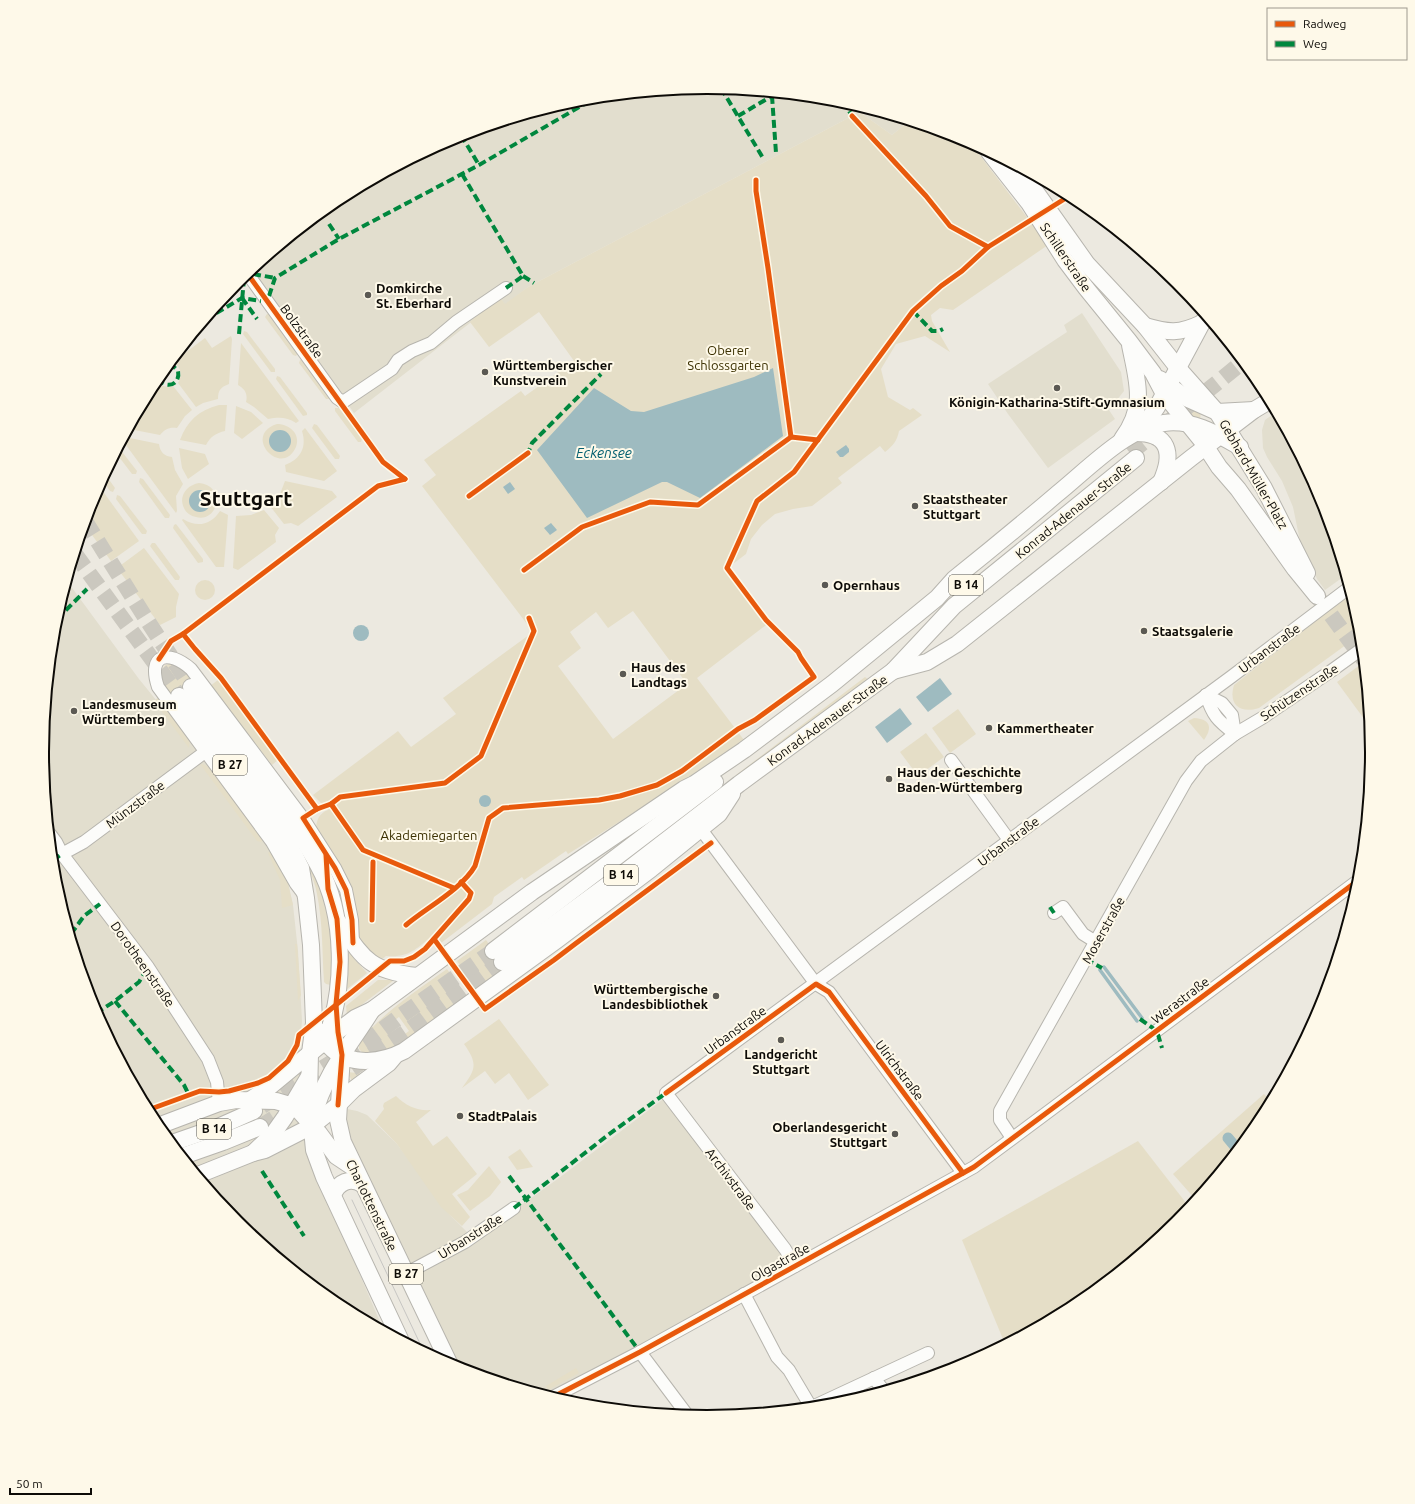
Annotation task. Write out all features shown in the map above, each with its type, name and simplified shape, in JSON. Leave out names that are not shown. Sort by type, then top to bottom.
[{"type":"main road","name":"Schillerstraße","points":[[995,159],[1033,208],[1065,260],[1129,341]]},
{"type":"main road","name":"Schillerstraße","points":[[1025,176],[1088,264],[1130,311]]},
{"type":"main road","name":"Gebhard-Müller-Platz","points":[[1130,311],[1145,326],[1178,368],[1199,390],[1225,433]]},
{"type":"main road","points":[[1145,326],[1179,332],[1205,320]]},
{"type":"main road","points":[[741,763],[747,748],[832,684],[937,598],[954,579],[1128,451],[1138,431],[1157,407],[1205,320]]},
{"type":"main road","name":"Gebhard-Müller-Platz","points":[[1129,341],[1166,389],[1200,445],[1238,489],[1295,569],[1316,594],[1308,573],[1264,488],[1240,448]]},
{"type":"main road","points":[[1128,451],[1131,426],[1138,408],[1138,390],[1129,341]]},
{"type":"main road","points":[[1166,389],[1211,409],[1254,410]]},
{"type":"main road","points":[[893,671],[927,662],[957,644],[1161,482],[1200,445],[1225,433],[1254,410],[1266,403]]},
{"type":"main road","points":[[1200,445],[1211,409]]},
{"type":"main road","points":[[1225,433],[1240,448],[1247,425],[1254,410]]},
{"type":"main road","points":[[1138,431],[1164,423],[1187,423]]},
{"type":"main road","points":[[1138,431],[1148,433],[1160,440],[1168,451],[1168,462],[1161,482]]},
{"type":"main road","name":"Konrad-Adenauer-Straße","points":[[1128,451],[954,606],[893,671],[739,784],[621,875],[498,957],[741,763],[802,718],[1128,451]]},
{"type":"main road","name":"B 27","points":[[253,1153],[262,1134],[273,1134],[293,1106],[309,1077],[332,1036],[340,962],[336,919],[328,889],[318,865],[293,826],[185,692],[282,834],[301,868],[311,945],[314,1023],[310,1054],[309,1077],[309,1098],[316,1157],[398,1333]]},
{"type":"main road","name":"B 14","points":[[177,1141],[218,1127],[252,1105],[267,1089],[355,1018],[372,1010],[532,892],[684,788],[694,784],[747,748]]},
{"type":"main road","name":"B 14","points":[[202,1173],[253,1153],[265,1150],[312,1126],[338,1105],[354,1089],[396,1056],[557,940],[651,869],[719,814],[739,784]]},
{"type":"main road","name":"B 27","points":[[336,919],[366,960],[380,969],[399,974],[417,976]]},
{"type":"main road","points":[[313,989],[328,993],[338,988]]},
{"type":"main road","name":"B 27","points":[[312,1126],[317,1100],[342,1055],[372,1010]]},
{"type":"main road","points":[[314,1023],[332,1036]]},
{"type":"main road","name":"B 27","points":[[332,1036],[342,1055],[338,1105]]},
{"type":"main road","points":[[353,1039],[358,1056],[366,1060]]},
{"type":"main road","name":"B 14","points":[[342,1055],[348,1059],[366,1060],[396,1056]]},
{"type":"main road","name":"B 14","points":[[164,1124],[219,1103],[236,1100],[252,1105],[276,1101],[293,1106]]},
{"type":"main road","points":[[252,1105],[260,1109],[265,1116],[267,1125],[262,1134]]},
{"type":"main road","name":"Charlottenstraße","points":[[338,1105],[338,1120],[343,1142],[354,1168],[445,1355]]},
{"type":"main road","points":[[293,1106],[328,1144],[336,1156],[354,1168]]},
{"type":"main road","name":"B 14","points":[[186,1155],[223,1142],[262,1134]]},
{"type":"main road","points":[[333,1195],[335,1190],[344,1182],[351,1180],[362,1184]]},
{"type":"street","name":"Bolzstraße","points":[[251,278],[339,401],[343,402],[392,369],[398,360],[412,351],[431,343],[456,322],[506,288]]},
{"type":"street","name":"Urbanstraße","points":[[666,1093],[816,984],[1346,590]]},
{"type":"street","name":"Schützenstraße","points":[[1235,734],[1262,718],[1358,652]]},
{"type":"street","points":[[306,898],[296,884],[272,842],[158,687],[155,677],[155,667],[159,659],[164,657],[175,658],[191,668],[303,818],[336,868],[346,890],[352,920],[353,943]]},
{"type":"street","points":[[1206,695],[1211,711],[1221,723],[1235,734]]},
{"type":"street","name":"Moserstraße","points":[[1012,1138],[1000,1120],[1000,1111],[1186,781],[1201,761],[1235,734]]},
{"type":"street","name":"Münzstraße","points":[[62,854],[84,842],[205,752]]},
{"type":"street","points":[[951,760],[1009,840]]},
{"type":"street","name":"Ulrichstraße","points":[[700,828],[816,984],[829,992],[963,1173]]},
{"type":"street","name":"Dorotheenstraße","points":[[56,841],[62,854],[148,967],[208,1059],[217,1082],[219,1103]]},
{"type":"street","points":[[326,855],[328,889]]},
{"type":"street","name":"Werastraße","points":[[1012,1138],[1352,885]]},
{"type":"street","points":[[1054,913],[1063,907],[1083,934],[1096,942]]},
{"type":"street","name":"Archivstraße","points":[[666,1093],[785,1249],[795,1266]]},
{"type":"street","name":"Olgastraße","points":[[560,1393],[640,1352],[974,1167],[1012,1138]]},
{"type":"street","name":"Urbanstraße","points":[[405,1274],[465,1242],[514,1208]]},
{"type":"street","points":[[744,1294],[777,1357],[789,1370],[809,1402]]},
{"type":"street","points":[[640,1352],[683,1409]]},
{"type":"street","points":[[835,1398],[928,1353]]},
{"type":"street","points":[[874,1378],[881,1387]]},
{"type":"shaded area","points":[[708,94],[751,95],[793,99],[836,106],[905,124],[892,135],[861,113],[852,116],[528,287],[505,305],[501,299],[483,310],[470,323],[354,413],[268,291],[253,275],[273,257],[342,204],[416,161],[496,128],[537,116],[579,106],[622,99],[664,95]]},
{"type":"shaded area","name":"Königin-Katharina-Stift-Gymnasium","points":[[1082,313],[1121,372],[1124,391],[1109,410],[1115,419],[1048,468],[988,384],[1067,332],[1064,325]]},
{"type":"shaded area","points":[[1273,414],[1278,423],[1316,500],[1331,540],[1343,577],[1325,590],[1317,579],[1300,541],[1293,507],[1282,481],[1263,448],[1262,430],[1265,420]]},
{"type":"shaded area","points":[[70,585],[139,679],[213,770],[272,850],[287,879],[293,905],[298,951],[302,1021],[299,1055],[325,1193],[381,1323],[342,1300],[273,1247],[242,1218],[212,1186],[185,1153],[160,1118],[137,1081],[99,1004],[84,964],[71,922],[55,838],[50,795],[50,709],[55,666]]},
{"type":"shaded area","points":[[666,1097],[796,1272],[570,1396],[496,1376],[450,1357],[346,1129],[347,1109],[367,1115],[397,1144],[450,1215],[474,1239],[559,1178]]},
{"type":"green space","name":"Oberer Schlossgarten","points":[[861,113],[892,135],[905,124],[977,152],[1048,245],[953,310],[940,308],[931,315],[932,321],[950,352],[925,336],[896,344],[881,369],[888,397],[910,410],[913,408],[922,415],[899,431],[896,440],[888,450],[885,452],[880,446],[838,478],[842,483],[812,506],[775,514],[762,525],[751,539],[746,554],[725,570],[729,576],[734,573],[770,622],[697,678],[744,740],[657,798],[568,854],[566,851],[524,880],[522,877],[494,897],[492,904],[441,943],[434,934],[418,948],[407,954],[386,956],[380,961],[363,946],[316,830],[322,813],[328,810],[313,795],[398,731],[411,747],[456,714],[443,698],[533,632],[422,486],[436,475],[424,460],[521,391],[525,396],[574,361],[539,312],[489,347],[470,322],[483,310],[501,299],[505,304],[528,287],[852,116]],"holes":[[[633,611],[687,684],[613,739],[558,666],[581,648],[570,632],[596,612],[608,628]]]},
{"type":"green space","points":[[267,314],[270,314],[298,353],[296,356],[293,355],[265,317]]},
{"type":"green space","points":[[244,331],[247,332],[275,369],[275,372],[271,372],[243,334]]},
{"type":"green space","points":[[231,336],[229,384],[220,389],[218,399],[203,403],[196,407],[178,383],[181,374],[176,364],[182,355],[205,338],[212,348]]},
{"type":"green space","points":[[241,343],[299,421],[296,423],[283,418],[268,419],[246,402],[247,397],[245,392],[238,385]]},
{"type":"green space","points":[[302,359],[330,399],[326,399],[299,363]]},
{"type":"green space","points":[[277,376],[280,377],[307,415],[303,416],[276,379]]},
{"type":"green space","points":[[161,385],[168,387],[173,386],[192,410],[185,416],[177,428],[167,429],[160,435],[133,430]]},
{"type":"green space","points":[[219,405],[227,405],[225,431],[214,436],[206,445],[180,440],[186,427],[195,417],[205,410]]},
{"type":"green space","points":[[236,406],[251,412],[263,423],[242,439],[234,433]]},
{"type":"green space","points":[[1187,406],[1201,411],[1200,420],[1191,417]]},
{"type":"green space","points":[[335,408],[339,408],[362,439],[361,442],[358,442],[335,411]]},
{"type":"green space","points":[[277,424],[282,424],[294,431],[297,439],[295,449],[288,456],[281,458],[273,456],[267,451],[263,444],[263,436],[267,429]]},
{"type":"green space","points":[[314,424],[317,425],[340,456],[339,459],[335,459],[312,428]]},
{"type":"green space","points":[[305,428],[337,471],[324,481],[286,472],[285,465],[299,456],[301,452],[304,442],[302,431]]},
{"type":"green space","points":[[129,438],[159,444],[163,453],[172,457],[175,470],[183,484],[176,496],[176,513],[126,445]]},
{"type":"green space","points":[[179,448],[205,454],[209,464],[188,479],[182,468]]},
{"type":"green space","points":[[122,452],[137,471],[136,474],[132,474],[119,457]]},
{"type":"green space","points":[[140,478],[143,479],[170,515],[169,518],[165,518],[139,482]]},
{"type":"green space","points":[[109,479],[115,488],[113,492],[110,491],[106,485]]},
{"type":"green space","points":[[285,481],[332,491],[337,497],[298,526],[291,523],[284,524],[270,506],[280,494]]},
{"type":"green space","points":[[199,483],[208,485],[216,496],[214,509],[210,514],[204,517],[192,516],[185,510],[182,504],[183,495],[187,489]]},
{"type":"green space","points":[[103,491],[139,541],[111,561],[88,529]]},
{"type":"green space","points":[[117,495],[120,496],[147,531],[146,534],[142,534],[116,499]]},
{"type":"green space","points":[[264,510],[279,528],[275,535],[276,542],[238,570],[233,568],[236,516],[251,515]]},
{"type":"green space","points":[[220,511],[228,515],[224,567],[216,567],[182,520],[183,519],[193,524],[203,524],[216,516]]},
{"type":"green space","points":[[176,524],[203,559],[203,562],[198,563],[173,528]]},
{"type":"green space","points":[[152,543],[155,543],[180,577],[179,580],[175,580],[150,546]]},
{"type":"green space","points":[[144,548],[179,594],[176,607],[176,617],[160,625],[117,568]]},
{"type":"green space","points":[[205,580],[212,583],[215,590],[212,597],[205,600],[198,597],[195,590],[198,583]]},
{"type":"green space","points":[[1347,596],[1355,638],[1259,708],[1246,710],[1237,706],[1234,703],[1233,698],[1234,685]]},
{"type":"green space","points":[[173,663],[184,669],[195,684],[173,700],[163,686],[160,673],[165,665]]},
{"type":"green space","points":[[1360,665],[1365,721],[1337,682]]},
{"type":"green space","points":[[865,677],[869,680],[738,777],[736,775]]},
{"type":"green space","points":[[218,680],[279,759],[272,765],[210,686]]},
{"type":"green space","points":[[159,697],[188,736],[190,741],[189,748],[154,701]]},
{"type":"green space","points":[[958,709],[976,734],[950,753],[932,728]]},
{"type":"green space","points":[[1194,718],[1204,720],[1208,724],[1209,728],[1204,740],[1188,721]]},
{"type":"green space","points":[[926,733],[944,757],[918,776],[900,752]]},
{"type":"green space","points":[[200,764],[213,770],[264,839],[261,842],[257,841]]},
{"type":"green space","points":[[301,847],[323,891],[333,940],[331,985],[324,982],[319,905],[314,882]]},
{"type":"green space","points":[[272,850],[287,879],[293,905],[282,908],[280,880],[268,853]]},
{"type":"green space","points":[[486,940],[508,970],[479,992],[457,961]]},
{"type":"green space","points":[[295,944],[297,944],[301,995],[298,1001]]},
{"type":"green space","points":[[346,947],[367,973],[346,990]]},
{"type":"green space","points":[[447,969],[469,1000],[404,1048],[364,1054],[359,1049],[359,1042],[379,1021],[401,1002]],"holes":[[[399,1017],[409,1031],[402,1036],[397,1035],[393,1030],[392,1022]]]},
{"type":"green space","points":[[378,980],[394,980],[347,1016],[346,1006]]},
{"type":"green space","points":[[499,1019],[549,1085],[528,1100],[509,1073],[495,1084],[485,1071],[462,1088],[470,1076],[474,1066],[472,1057],[464,1044]]},
{"type":"green space","points":[[347,1072],[367,1074],[354,1084]]},
{"type":"green space","points":[[1264,1094],[1268,1098],[1230,1153],[1193,1197],[1173,1174]]},
{"type":"green space","points":[[396,1096],[404,1103],[412,1107],[421,1110],[431,1110],[416,1122],[433,1146],[447,1136],[477,1174],[452,1194],[470,1217],[462,1226],[441,1207],[397,1144],[375,1121],[384,1109],[384,1103]]},
{"type":"green space","points":[[1138,1141],[1187,1204],[1142,1247],[1108,1274],[1073,1300],[1004,1340],[962,1240]]},
{"type":"green space","points":[[520,1149],[533,1167],[517,1170],[508,1157]]},
{"type":"green space","points":[[489,1166],[501,1182],[490,1196],[470,1211],[457,1195],[468,1190]]},
{"type":"green space","points":[[576,1368],[579,1373],[548,1390],[546,1386]]},
{"type":"water","name":"Eckensee","points":[[773,368],[783,436],[700,498],[667,482],[662,482],[587,518],[537,450],[594,388],[631,411],[644,412],[754,377]]},
{"type":"water","points":[[280,430],[288,433],[291,441],[288,449],[280,452],[272,449],[269,441],[272,433]]},
{"type":"water","points":[[846,445],[849,452],[843,457],[840,457],[836,452]]},
{"type":"water","points":[[510,482],[515,489],[508,494],[503,487]]},
{"type":"water","points":[[200,490],[208,493],[211,501],[208,509],[200,512],[192,509],[189,501],[192,493]]},
{"type":"water","points":[[551,523],[557,530],[550,535],[544,528]]},
{"type":"water","points":[[361,625],[368,630],[369,633],[364,640],[361,641],[354,636],[353,633],[358,626]]},
{"type":"water","points":[[940,678],[952,694],[928,712],[916,697]]},
{"type":"water","points":[[900,708],[912,724],[887,743],[875,727]]},
{"type":"water","points":[[483,795],[487,795],[491,801],[487,807],[483,807],[479,803],[479,799]]},
{"type":"waterway","points":[[1104,967],[1142,1018]]},
{"type":"waterway","points":[[1100,970],[1137,1021]]},
{"type":"waterway","points":[[1228,1138],[1235,1146]]},
{"type":"tunnel","points":[[1130,453],[1240,365]]},
{"type":"tunnel","points":[[89,527],[191,687]]},
{"type":"tunnel","points":[[78,558],[179,696]]},
{"type":"tunnel","points":[[1317,596],[1358,651]]},
{"type":"tunnel","points":[[262,1106],[371,1038],[493,951]]},
{"type":"tunnel","points":[[332,1082],[406,1032],[502,962]]},
{"type":"tunnel","points":[[260,1127],[292,1107]]},
{"type":"tram line","points":[[352,1200],[421,1345]]},
{"type":"marked path","points":[[725,94],[763,158]]},
{"type":"marked path","points":[[738,116],[770,97]]},
{"type":"marked path","points":[[772,97],[776,153]]},
{"type":"marked path","points":[[269,296],[275,278],[339,239],[479,165],[582,106]]},
{"type":"marked path","points":[[848,109],[852,116]]},
{"type":"marked path","points":[[464,141],[479,165]]},
{"type":"marked path","points":[[462,174],[523,276],[506,288]]},
{"type":"marked path","points":[[329,224],[339,239]]},
{"type":"marked path","points":[[255,274],[275,278]]},
{"type":"marked path","points":[[523,276],[534,283]]},
{"type":"marked path","points":[[239,334],[243,285]]},
{"type":"marked path","points":[[242,298],[257,319]]},
{"type":"marked path","points":[[217,312],[242,298],[261,301]]},
{"type":"marked path","points":[[913,311],[932,331],[939,331],[943,329]]},
{"type":"marked path","points":[[162,383],[168,385],[175,383],[177,380],[178,371],[174,367]]},
{"type":"marked path","points":[[526,455],[532,443],[601,374]]},
{"type":"marked path","points":[[65,611],[87,589]]},
{"type":"marked path","points":[[58,857],[62,854]]},
{"type":"marked path","points":[[74,930],[84,916],[100,904]]},
{"type":"marked path","points":[[1050,907],[1054,913]]},
{"type":"marked path","points":[[1086,959],[1102,968]]},
{"type":"marked path","points":[[102,1010],[139,982],[148,967]]},
{"type":"marked path","points":[[115,1001],[184,1085],[189,1095]]},
{"type":"marked path","points":[[1140,1019],[1157,1031],[1162,1048]]},
{"type":"marked path","points":[[514,1208],[608,1135],[666,1093]]},
{"type":"marked path","points":[[262,1171],[304,1236]]},
{"type":"marked path","points":[[509,1176],[640,1352]]},
{"type":"cycle path","points":[[852,116],[926,196],[950,226],[988,247]]},
{"type":"cycle path","points":[[756,180],[756,191],[791,437]]},
{"type":"cycle path","points":[[406,925],[462,883],[475,866],[489,818],[503,808],[599,800],[620,796],[657,785],[682,771],[738,729],[755,720],[814,677],[798,652],[766,620],[727,568],[757,501],[794,472],[913,311],[941,286],[962,271],[988,247],[1065,199]]},
{"type":"cycle path","points":[[251,278],[383,462],[405,479]]},
{"type":"cycle path","points":[[524,570],[582,527],[650,502],[698,505],[791,437],[818,440]]},
{"type":"cycle path","points":[[469,496],[528,453]]},
{"type":"cycle path","points":[[159,659],[171,641],[183,634],[378,486],[405,479]]},
{"type":"cycle path","points":[[353,943],[352,920],[346,890],[335,868],[303,818],[317,809],[331,804],[340,797],[445,783],[481,756],[534,631],[529,618]]},
{"type":"cycle path","points":[[183,634],[221,678],[317,809]]},
{"type":"cycle path","points":[[331,804],[363,850],[454,888]]},
{"type":"cycle path","points":[[434,939],[485,1009],[554,960],[711,843]]},
{"type":"cycle path","points":[[326,855],[328,889],[337,919],[340,962],[336,1004],[338,1032],[342,1055],[338,1105]]},
{"type":"cycle path","points":[[372,920],[373,862]]},
{"type":"cycle path","points":[[154,1108],[200,1091],[229,1091],[258,1083],[269,1078],[288,1061],[297,1045],[299,1035],[390,961],[404,961],[414,957],[425,949],[469,899],[471,893],[461,882]]},
{"type":"cycle path","points":[[560,1393],[640,1352],[974,1167],[1352,885]]},
{"type":"cycle path","points":[[666,1093],[816,984],[829,992],[963,1173]]},
{"type":"place","name":"Domkirche St. Eberhard","points":[[368,295]]},
{"type":"place","name":"Württembergischer Kunstverein","points":[[485,372]]},
{"type":"place","name":"Königin-Katharina-Stift-Gymnasium","points":[[1057,388]]},
{"type":"place","name":"Staatstheater Stuttgart","points":[[915,506]]},
{"type":"place","name":"Opernhaus","points":[[825,585]]},
{"type":"place","name":"Staatsgalerie","points":[[1144,631]]},
{"type":"place","name":"Haus des Landtags","points":[[623,674]]},
{"type":"place","name":"Landesmuseum Württemberg","points":[[74,711]]},
{"type":"place","name":"Kammertheater","points":[[989,728]]},
{"type":"place","name":"Haus der Geschichte Baden-Württemberg","points":[[889,779]]},
{"type":"place","name":"Württembergische Landesbibliothek","points":[[716,996]]},
{"type":"place","name":"Landgericht Stuttgart","points":[[781,1040]]},
{"type":"place","name":"StadtPalais","points":[[460,1116]]},
{"type":"place","name":"Oberlandesgericht Stuttgart","points":[[895,1134]]},
{"type":"district","name":"Stuttgart","points":[[246,499]]},
{"type":"park label","name":"Akademiegarten","points":[[429,835]]}]
